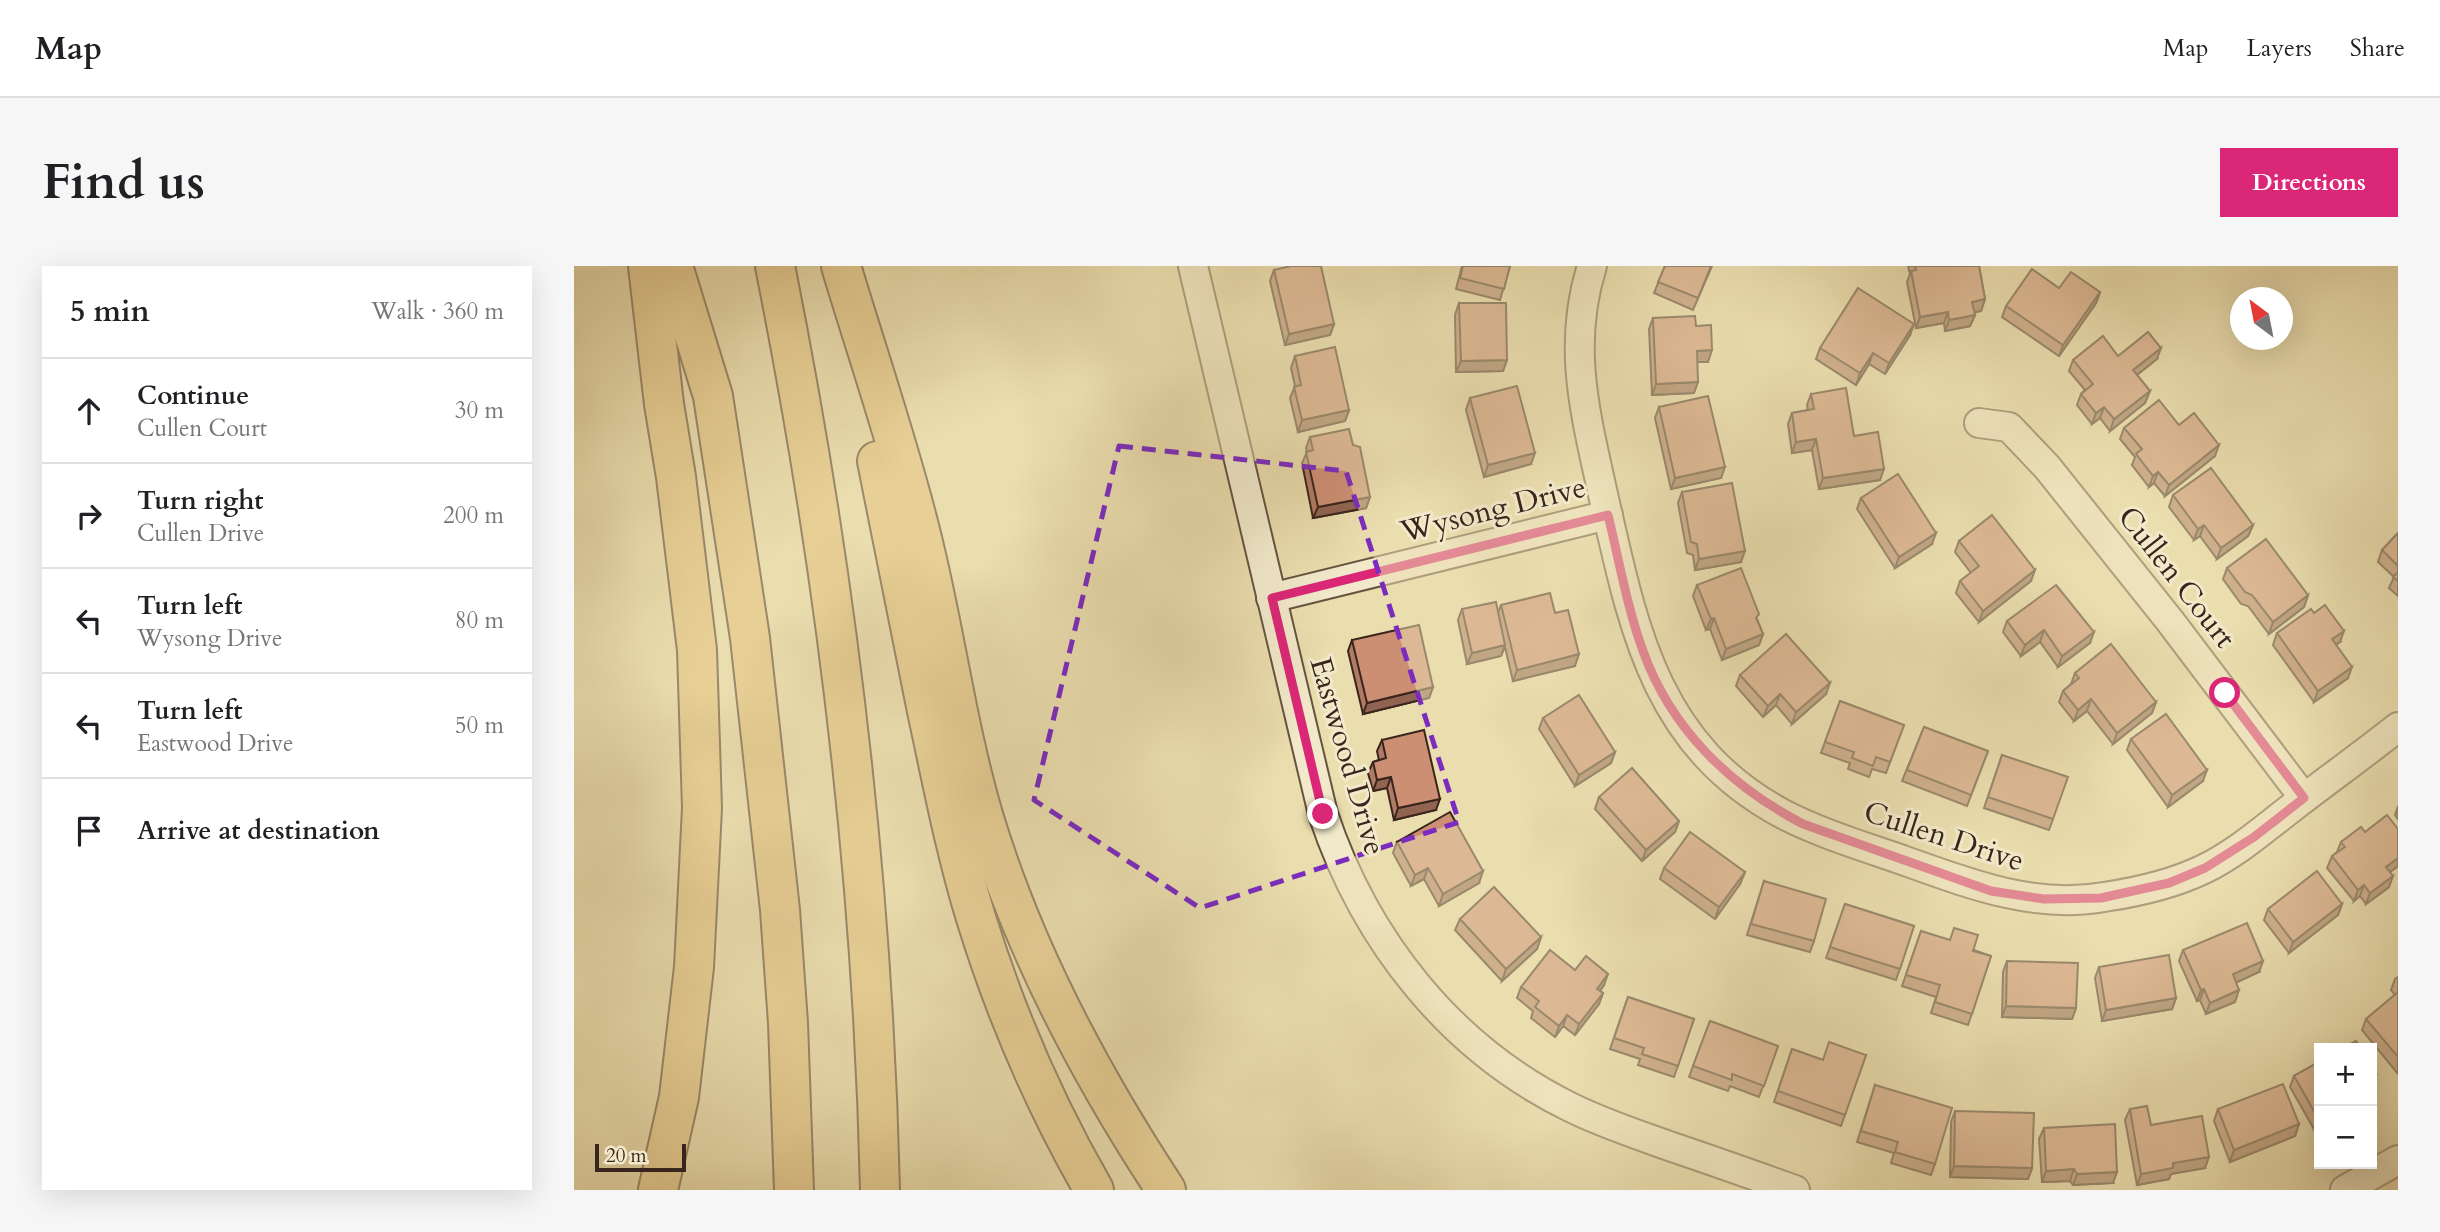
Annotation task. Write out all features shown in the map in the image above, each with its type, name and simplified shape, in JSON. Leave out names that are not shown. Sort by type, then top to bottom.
[{"type":"highway","points":[[648,266],[697,650],[702,808],[694,967],[679,1097],[658,1190]]},
{"type":"highway","points":[[673,266],[713,396],[750,638],[780,910],[788,1023],[794,1190]]},
{"type":"highway","points":[[775,266],[816,486],[848,722],[860,833],[873,1006],[880,1190]]},
{"type":"highway","points":[[839,266],[950,822],[975,916],[1034,1071],[1094,1190]]},
{"type":"highway","points":[[839,266],[916,516],[975,782],[998,860],[1063,1014],[1104,1091],[1166,1190]]},
{"type":"street","name":"Eastwood Drive","points":[[1193,266],[1316,787],[1332,841],[1354,892],[1375,929],[1426,997],[1456,1027],[1512,1073],[1560,1102],[1611,1125],[1795,1190]]},
{"type":"street","name":"Wysong Drive","points":[[1272,598],[1608,515],[1580,380],[1578,338],[1581,310],[1592,266]]},
{"type":"street","name":"Cullen Court","points":[[1979,423],[2009,427],[2047,467],[2171,621],[2304,798]]},
{"type":"street","name":"Cullen Drive","points":[[1608,515],[1634,625],[1648,664],[1668,703],[1702,749],[1732,778],[1779,811],[1803,824],[1991,891],[2044,899],[2101,898],[2169,883],[2205,868],[2254,837],[2398,727]]},
{"type":"street","points":[[2345,1190],[2387,1166]]},
{"type":"highlighted area","points":[[1119,446],[1346,471],[1459,822],[1200,908],[1034,800]]},
{"type":"building","points":[[1291,266],[1321,266],[1334,324],[1289,334],[1274,270]]},
{"type":"building","points":[[1463,266],[1510,266],[1504,289],[1460,278]]},
{"type":"building","points":[[1665,266],[1711,266],[1698,298],[1658,282]]},
{"type":"building","points":[[1915,266],[1979,266],[1985,299],[1972,302],[1975,315],[1949,320],[1948,312],[1920,317],[1911,271],[1916,270]]},
{"type":"building","points":[[2032,269],[2059,288],[2071,272],[2100,292],[2063,345],[2006,306]]},
{"type":"building","points":[[1858,288],[1914,324],[1889,363],[1873,353],[1860,373],[1820,348]]},
{"type":"building","points":[[1459,303],[1506,303],[1507,360],[1461,361]]},
{"type":"building","points":[[1695,316],[1696,326],[1711,325],[1712,350],[1697,351],[1698,382],[1656,384],[1653,318]]},
{"type":"building","points":[[2148,332],[2161,348],[2133,370],[2150,391],[2114,419],[2104,407],[2096,413],[2081,394],[2093,384],[2073,360],[2103,336],[2118,356]]},
{"type":"building","points":[[1335,347],[1349,410],[1302,420],[1294,387],[1301,385],[1295,356]]},
{"type":"building","points":[[1517,386],[1535,453],[1488,465],[1470,398]]},
{"type":"building","points":[[1846,388],[1854,436],[1878,432],[1884,469],[1823,478],[1816,439],[1796,442],[1792,413],[1814,409],[1811,394]]},
{"type":"building","points":[[1708,396],[1725,467],[1675,478],[1659,407]]},
{"type":"building","points":[[2159,400],[2179,425],[2194,413],[2219,445],[2169,485],[2158,472],[2153,476],[2136,454],[2142,449],[2124,428]]},
{"type":"building","points":[[1349,429],[1353,445],[1360,447],[1370,497],[1318,507],[1306,452],[1313,450],[1310,437]]},
{"type":"building","points":[[2211,468],[2253,525],[2221,548],[2204,525],[2198,529],[2173,495]]},
{"type":"building","points":[[1898,474],[1936,533],[1899,557],[1861,498]]},
{"type":"building","points":[[1732,483],[1745,551],[1699,559],[1697,544],[1691,542],[1682,492]]},
{"type":"building","points":[[1992,515],[2035,570],[1983,611],[1960,581],[1979,566],[1959,541]]},
{"type":"building","points":[[2398,533],[2398,566],[2382,550]]},
{"type":"building","points":[[2266,539],[2308,595],[2273,622],[2227,568]]},
{"type":"building","points":[[1741,568],[1759,614],[1756,618],[1763,634],[1726,649],[1697,585]]},
{"type":"building","points":[[2056,585],[2094,632],[2062,656],[2044,630],[2025,645],[2007,621]]},
{"type":"building","points":[[1550,593],[1555,613],[1568,610],[1579,654],[1517,670],[1501,605]]},
{"type":"building","points":[[1496,602],[1505,645],[1472,653],[1462,609]]},
{"type":"building","points":[[2325,605],[2344,631],[2332,639],[2352,667],[2318,691],[2277,633],[2311,609],[2314,613]]},
{"type":"building","points":[[1419,625],[1433,687],[1367,703],[1352,640]]},
{"type":"building","points":[[1786,634],[1830,683],[1796,712],[1780,694],[1768,706],[1740,675]]},
{"type":"building","points":[[2111,644],[2156,702],[2117,733],[2091,699],[2078,710],[2063,691],[2079,678],[2075,673]]},
{"type":"building","points":[[1579,695],[1615,752],[1579,775],[1543,718]]},
{"type":"building","points":[[1840,701],[1904,725],[1890,762],[1876,757],[1873,766],[1852,758],[1854,752],[1825,742]]},
{"type":"building","points":[[2166,714],[2207,770],[2172,795],[2131,739]]},
{"type":"building","points":[[1924,727],[1988,751],[1971,795],[1907,770]]},
{"type":"building","points":[[1424,730],[1440,799],[1398,808],[1391,777],[1377,780],[1373,762],[1386,758],[1382,740]]},
{"type":"building","points":[[2002,755],[2068,777],[2053,819],[1988,797]]},
{"type":"building","points":[[1632,768],[1679,821],[1646,850],[1599,797]]},
{"type":"building","points":[[1450,812],[1483,871],[1443,894],[1428,868],[1415,875],[1397,842]]},
{"type":"building","points":[[2387,815],[2398,829],[2398,858],[2386,867],[2393,876],[2370,893],[2364,885],[2358,890],[2332,856],[2345,847],[2341,842],[2361,827],[2365,832]]},
{"type":"building","points":[[1690,832],[1745,872],[1719,907],[1664,868]]},
{"type":"building","points":[[2317,871],[2342,904],[2293,942],[2268,909]]},
{"type":"building","points":[[1764,881],[1826,899],[1814,941],[1751,924]]},
{"type":"building","points":[[1494,887],[1541,937],[1506,969],[1460,919]]},
{"type":"building","points":[[1845,904],[1914,926],[1900,969],[1830,947]]},
{"type":"building","points":[[2247,923],[2263,961],[2233,974],[2239,990],[2210,1003],[2204,989],[2201,990],[2183,950]]},
{"type":"building","points":[[1954,928],[1978,935],[1973,951],[1991,956],[1972,1014],[1935,1002],[1940,985],[1906,975],[1921,931],[1950,940]]},
{"type":"building","points":[[1550,950],[1575,970],[1586,956],[1608,974],[1597,989],[1603,993],[1579,1024],[1567,1015],[1559,1026],[1535,1007],[1539,1001],[1521,987]]},
{"type":"building","points":[[2169,955],[2176,998],[2106,1010],[2099,967]]},
{"type":"building","points":[[2007,961],[2078,963],[2076,1008],[2006,1006]]},
{"type":"building","points":[[2398,992],[2398,1057],[2366,1019]]},
{"type":"building","points":[[1628,997],[1694,1019],[1678,1066],[1642,1054],[1644,1048],[1614,1038]]},
{"type":"building","points":[[1710,1021],[1778,1046],[1764,1086],[1732,1074],[1732,1080],[1693,1066]]},
{"type":"building","points":[[1829,1042],[1866,1055],[1845,1115],[1778,1091],[1792,1049],[1823,1060]]},
{"type":"building","points":[[2314,1065],[2314,1111],[2294,1076]]},
{"type":"building","points":[[2283,1084],[2299,1124],[2234,1150],[2218,1109]]},
{"type":"building","points":[[1875,1085],[1952,1108],[1935,1164],[1895,1152],[1898,1142],[1861,1131]]},
{"type":"building","points":[[2147,1106],[2151,1125],[2202,1116],[2209,1157],[2173,1163],[2173,1168],[2141,1174],[2130,1109]]},
{"type":"building","points":[[1955,1111],[2034,1113],[2032,1168],[1954,1166]]},
{"type":"building","points":[[2115,1124],[2117,1172],[2077,1174],[2074,1169],[2046,1171],[2044,1128]]},
{"type":"route","points":[[1323,814],[1272,598],[1608,515],[1634,625],[1648,664],[1668,703],[1712,759],[1744,788],[1803,824],[1991,891],[2044,899],[2101,898],[2169,883],[2222,859],[2304,798],[2225,693]]}]
